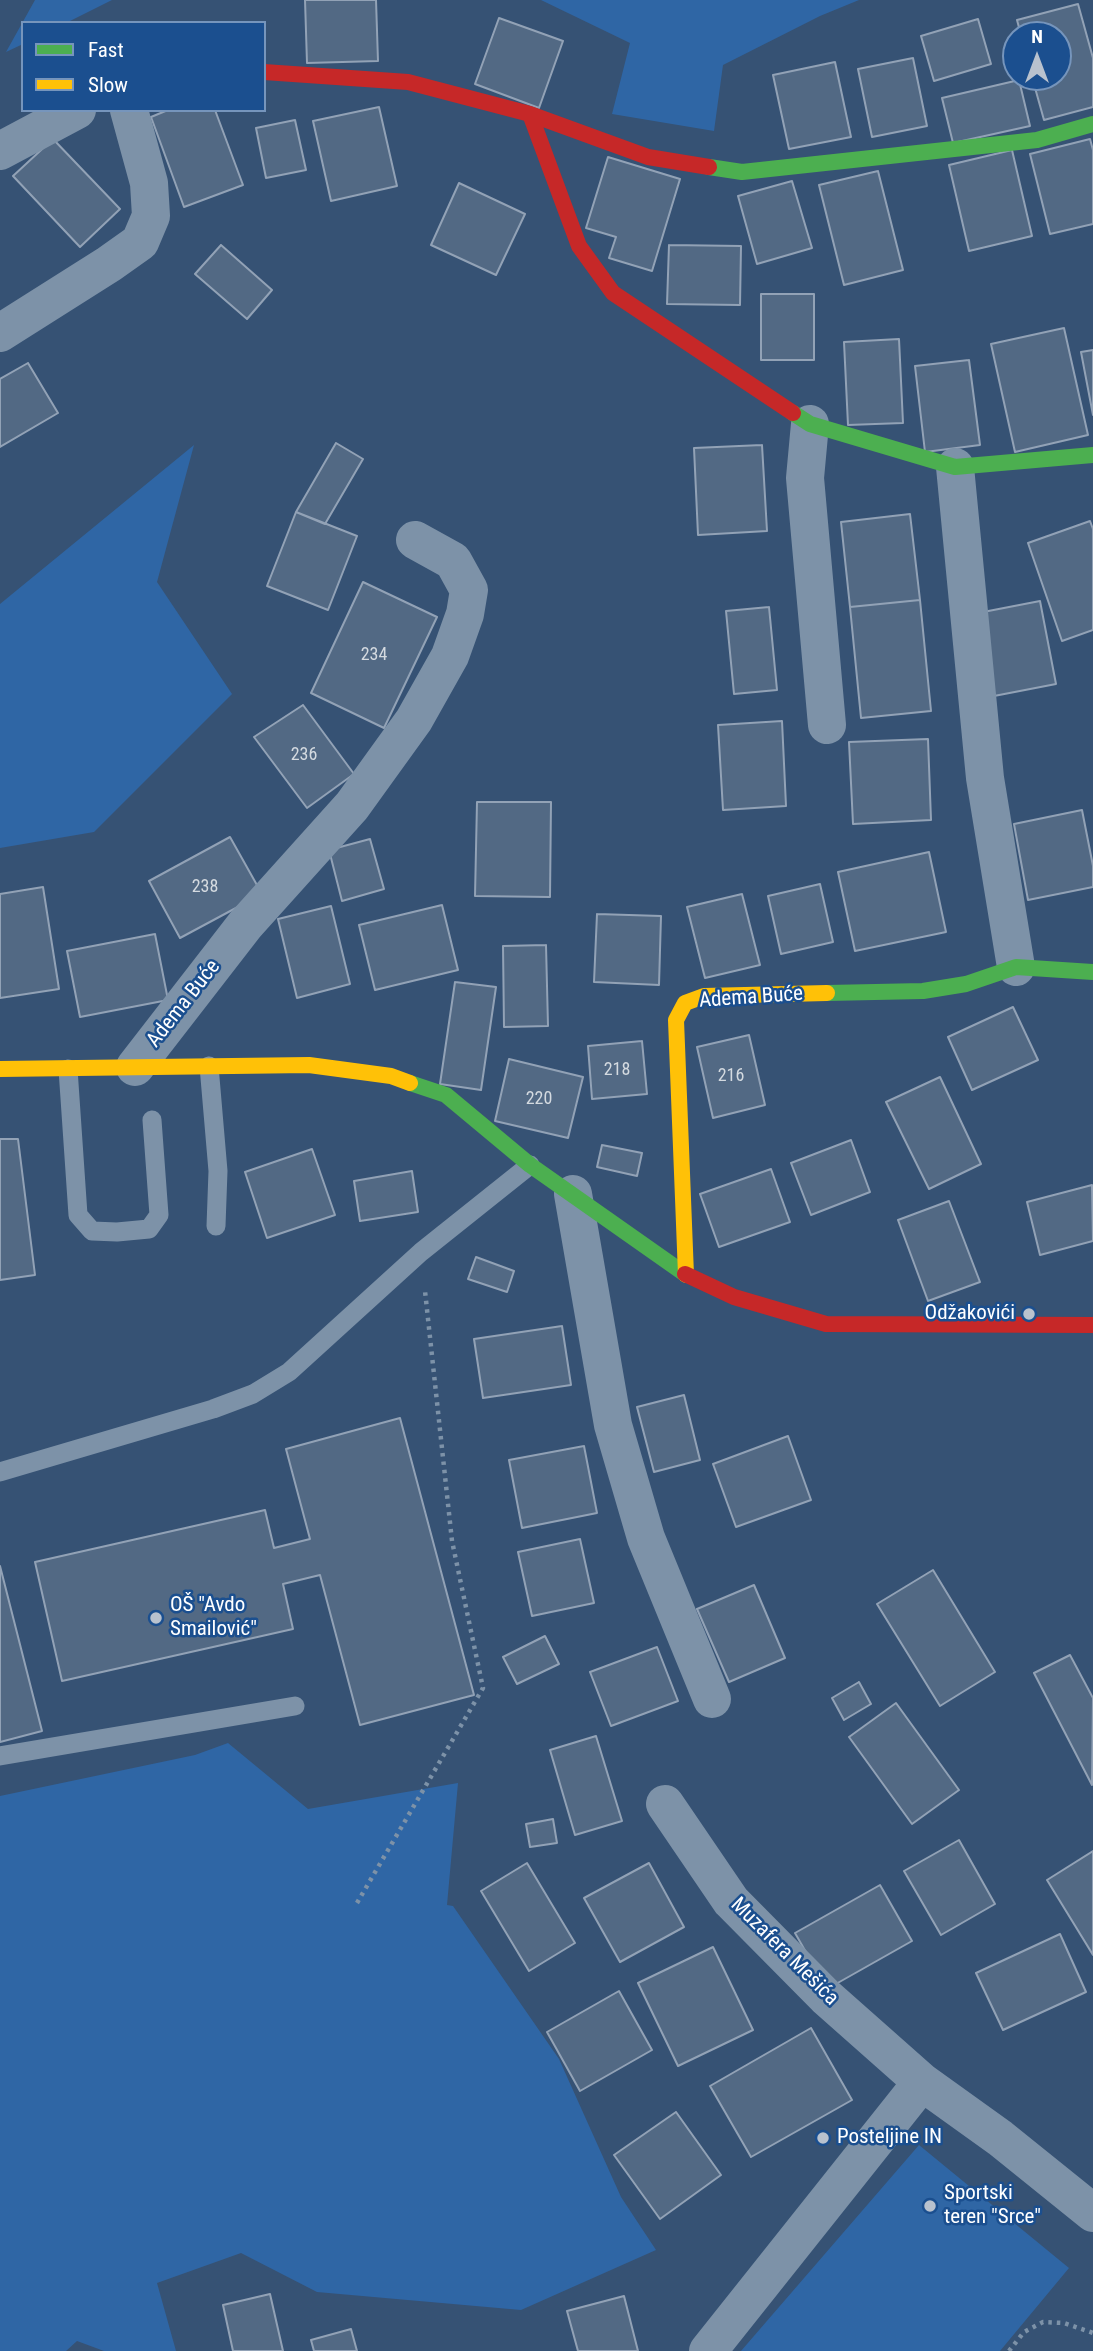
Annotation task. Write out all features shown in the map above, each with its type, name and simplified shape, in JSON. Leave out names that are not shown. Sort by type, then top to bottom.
[{"type":"street","points":[[266,72],[408,82],[530,114],[648,156],[742,172],[1037,140],[1093,124]]},
{"type":"street","points":[[0,151],[73,112]]},
{"type":"street","points":[[0,333],[140,243],[151,216],[149,183],[130,112]]},
{"type":"street","points":[[530,114],[579,246],[613,293],[810,424],[955,467],[1093,455]]},
{"type":"street","points":[[810,424],[805,478],[827,724]]},
{"type":"street","points":[[955,467],[985,778],[1016,967]]},
{"type":"street","name":"Adema Buće","points":[[135,1067],[245,925],[352,806],[414,720],[450,656],[466,614],[469,590],[453,561],[415,540]]},
{"type":"street","name":"Adema Buće","points":[[686,1275],[676,1020],[685,1003],[704,996],[923,991],[967,984],[1016,967],[1092,977]]},
{"type":"street","name":"Adema Buće","points":[[0,1069],[309,1065],[391,1076],[446,1095],[530,1165],[686,1275],[734,1297],[826,1324],[1093,1325]]},
{"type":"street","points":[[573,1194],[613,1425],[646,1538],[712,1699]]},
{"type":"street","name":"Muzafera Mešića","points":[[666,1804],[731,1901],[826,1997],[922,2082],[1000,2138],[1093,2213]]},
{"type":"street","points":[[708,2351],[922,2082]]},
{"type":"lane","points":[[209,1066],[218,1171],[216,1226]]},
{"type":"lane","points":[[68,1069],[78,1215],[92,1231],[117,1232],[149,1228],[159,1215],[152,1120]]},
{"type":"lane","points":[[0,1472],[213,1409],[253,1394],[289,1372],[421,1252],[530,1165]]},
{"type":"lane","points":[[0,1756],[295,1706]]},
{"type":"path","points":[[358,1903],[483,1688],[452,1541],[421,1252]]},
{"type":"path","points":[[1009,2351],[1024,2332],[1043,2322],[1065,2323],[1093,2333]]},
{"type":"shaded area","points":[[35,0],[112,0],[70,21],[23,21]]},
{"type":"shaded area","points":[[541,0],[859,0],[820,16],[723,65],[714,131],[612,114],[630,43]]},
{"type":"shaded area","points":[[21,25],[21,45],[6,52]]},
{"type":"shaded area","points":[[194,445],[157,582],[232,694],[94,832],[0,848],[0,604]]},
{"type":"shaded area","points":[[228,1743],[308,1809],[458,1783],[447,1905],[453,1906],[559,2059],[621,2197],[656,2250],[521,2310],[317,2292],[241,2253],[157,2283],[176,2351],[104,2351],[77,2341],[66,2351],[0,2351],[0,1796],[195,1755]]},
{"type":"shaded area","name":"Sportski teren \"Srce\"","points":[[919,2145],[1069,2268],[1000,2351],[741,2351]]},
{"type":"building","points":[[305,0],[376,0],[378,61],[307,63]]},
{"type":"building","points":[[1078,4],[1093,58],[1093,107],[1044,120],[1036,91],[1072,91],[1072,21],[1017,20]]},
{"type":"building","points":[[499,18],[563,41],[539,108],[475,84]]},
{"type":"building","points":[[978,19],[991,64],[934,81],[921,36]]},
{"type":"building","points":[[913,58],[927,126],[872,137],[858,69]]},
{"type":"building","points":[[835,62],[851,137],[789,149],[773,75]]},
{"type":"building","points":[[1002,84],[1002,91],[1022,91],[1030,126],[953,143],[942,98]]},
{"type":"building","points":[[379,107],[397,186],[331,201],[313,121]]},
{"type":"building","points":[[163,112],[216,112],[243,185],[184,207],[151,117]]},
{"type":"building","points":[[295,120],[306,170],[266,178],[256,128]]},
{"type":"building","points":[[53,139],[120,209],[80,247],[13,176]]},
{"type":"building","points":[[1090,139],[1093,150],[1093,224],[1050,234],[1030,154]]},
{"type":"building","points":[[1012,150],[1032,236],[969,251],[949,165]]},
{"type":"building","points":[[608,157],[680,179],[652,271],[609,258],[616,237],[586,228]]},
{"type":"building","points":[[878,171],[903,270],[844,285],[819,185]]},
{"type":"building","points":[[792,181],[812,248],[757,264],[738,196]]},
{"type":"building","points":[[459,183],[525,214],[496,275],[431,245]]},
{"type":"building","points":[[221,245],[272,290],[247,319],[195,274]]},
{"type":"building","points":[[669,245],[741,246],[740,305],[667,304]]},
{"type":"building","points":[[761,294],[814,294],[814,360],[761,360]]},
{"type":"building","points":[[1064,328],[1088,435],[1015,452],[991,344]]},
{"type":"building","points":[[899,339],[903,423],[848,425],[844,342]]},
{"type":"building","points":[[1093,350],[1093,415],[1081,352]]},
{"type":"building","points":[[969,360],[980,445],[925,452],[915,366]]},
{"type":"building","points":[[28,363],[58,413],[0,447],[0,379]]},
{"type":"building","points":[[336,443],[363,459],[325,524],[296,512]]},
{"type":"building","points":[[762,445],[767,531],[698,535],[694,448]]},
{"type":"building","points":[[296,512],[357,536],[328,610],[267,586]]},
{"type":"building","points":[[910,514],[920,600],[850,607],[841,522]]},
{"type":"building","points":[[1090,521],[1093,529],[1093,630],[1062,641],[1028,543]]},
{"type":"building","points":[[363,582],[437,617],[384,728],[311,693]]},
{"type":"building","points":[[920,600],[931,711],[861,718],[850,607]]},
{"type":"building","points":[[1040,601],[1056,684],[994,696],[978,613]]},
{"type":"building","points":[[769,607],[777,690],[734,694],[726,611]]},
{"type":"building","points":[[303,705],[354,774],[307,808],[254,737]]},
{"type":"building","points":[[782,721],[786,806],[723,810],[718,725]]},
{"type":"building","points":[[928,739],[931,820],[853,824],[849,742]]},
{"type":"building","points":[[477,802],[551,802],[550,897],[475,896]]},
{"type":"building","points":[[1082,810],[1093,866],[1093,887],[1028,900],[1014,824]]},
{"type":"building","points":[[230,837],[262,894],[180,938],[149,881]]},
{"type":"building","points":[[370,839],[384,889],[342,901],[329,850]]},
{"type":"building","points":[[929,852],[946,932],[855,951],[838,872]]},
{"type":"building","points":[[820,884],[833,942],[781,954],[768,896]]},
{"type":"building","points":[[43,887],[59,989],[0,998],[0,894]]},
{"type":"building","points":[[742,894],[760,965],[705,978],[687,907]]},
{"type":"building","points":[[442,905],[458,970],[375,990],[359,925]]},
{"type":"building","points":[[331,906],[350,984],[297,998],[278,919]]},
{"type":"building","points":[[597,914],[661,916],[659,985],[594,982]]},
{"type":"building","points":[[155,934],[168,1000],[80,1017],[67,951]]},
{"type":"building","points":[[546,945],[548,1026],[504,1027],[503,946]]},
{"type":"building","points":[[455,982],[496,987],[481,1090],[440,1084]]},
{"type":"building","points":[[1013,1007],[1038,1060],[972,1090],[948,1037]]},
{"type":"building","points":[[749,1035],[765,1105],[713,1118],[697,1047]]},
{"type":"building","points":[[642,1041],[647,1094],[592,1099],[588,1046]]},
{"type":"building","points":[[509,1059],[583,1077],[568,1138],[495,1121]]},
{"type":"building","points":[[940,1077],[981,1164],[929,1189],[886,1102]]},
{"type":"building","points":[[0,1139],[18,1139],[35,1275],[0,1280]]},
{"type":"building","points":[[851,1140],[870,1192],[811,1215],[791,1163]]},
{"type":"building","points":[[602,1145],[642,1153],[637,1176],[597,1167]]},
{"type":"building","points":[[312,1149],[335,1215],[267,1238],[245,1172]]},
{"type":"building","points":[[771,1169],[790,1222],[719,1247],[700,1194]]},
{"type":"building","points":[[412,1171],[418,1212],[360,1221],[354,1181]]},
{"type":"building","points":[[1092,1185],[1093,1241],[1040,1255],[1027,1202]]},
{"type":"building","points":[[949,1201],[980,1282],[928,1301],[898,1220]]},
{"type":"building","points":[[476,1257],[514,1271],[507,1292],[468,1279]]},
{"type":"building","points":[[562,1326],[571,1385],[483,1398],[474,1339]]},
{"type":"building","points":[[684,1395],[700,1460],[654,1472],[637,1407]]},
{"type":"building","points":[[400,1418],[474,1695],[360,1725],[320,1575],[283,1584],[293,1629],[62,1681],[35,1562],[265,1510],[274,1548],[310,1539],[286,1449]]},
{"type":"building","points":[[788,1436],[811,1500],[736,1527],[713,1464]]},
{"type":"building","points":[[584,1446],[597,1513],[522,1528],[509,1460]]},
{"type":"building","points":[[580,1539],[594,1603],[532,1616],[518,1552]]},
{"type":"building","points":[[0,1566],[42,1731],[0,1742]]},
{"type":"building","points":[[933,1570],[995,1672],[940,1706],[877,1604]]},
{"type":"building","points":[[754,1585],[785,1658],[729,1682],[697,1609]]},
{"type":"building","points":[[545,1636],[559,1664],[517,1684],[503,1657]]},
{"type":"building","points":[[657,1647],[678,1701],[611,1726],[590,1672]]},
{"type":"building","points":[[1070,1655],[1093,1698],[1092,1785],[1034,1673]]},
{"type":"building","points":[[859,1682],[871,1704],[844,1720],[832,1698]]},
{"type":"building","points":[[896,1703],[959,1790],[912,1824],[849,1737]]},
{"type":"building","points":[[596,1736],[622,1821],[575,1835],[550,1750]]},
{"type":"building","points":[[553,1819],[557,1843],[530,1847],[526,1824]]},
{"type":"building","points":[[959,1840],[995,1904],[941,1935],[904,1871]]},
{"type":"building","points":[[1093,1851],[1093,1955],[1047,1880]]},
{"type":"building","points":[[527,1863],[575,1943],[529,1971],[481,1891]]},
{"type":"building","points":[[649,1863],[684,1927],[620,1962],[584,1898]]},
{"type":"building","points":[[880,1885],[912,1941],[827,1989],[795,1933]]},
{"type":"building","points":[[1060,1934],[1086,1992],[1003,2030],[976,1973]]},
{"type":"building","points":[[713,1947],[753,2030],[678,2066],[638,1983]]},
{"type":"building","points":[[619,1991],[652,2050],[580,2091],[547,2032]]},
{"type":"building","points":[[811,2028],[852,2100],[751,2157],[710,2086]]},
{"type":"building","points":[[676,2112],[721,2175],[660,2219],[614,2155]]},
{"type":"building","points":[[270,2294],[283,2351],[233,2351],[223,2305]]},
{"type":"building","points":[[624,2296],[638,2351],[578,2351],[567,2311]]},
{"type":"building","points":[[351,2329],[357,2351],[314,2351],[311,2340]]},
{"type":"traffic: fast","points":[[709,167],[742,172],[1037,140],[1093,124]]},
{"type":"traffic: fast","points":[[793,413],[810,424],[955,467],[1093,455]]},
{"type":"traffic: fast","points":[[827,993],[923,991],[966,984],[1016,967],[1093,972]]},
{"type":"traffic: fast","points":[[410,1083],[446,1095],[530,1165],[685,1274]]},
{"type":"traffic: slow","points":[[686,1275],[676,1020],[685,1003],[704,996],[827,993]]},
{"type":"traffic: slow","points":[[0,1069],[309,1065],[391,1076],[410,1083]]},
{"type":"traffic: jam","points":[[266,72],[408,82],[530,114],[648,157],[709,167]]},
{"type":"traffic: jam","points":[[530,114],[579,246],[613,293],[793,413]]},
{"type":"traffic: jam","points":[[685,1274],[734,1297],[826,1324],[1093,1325]]},
{"type":"place","name":"Odžakovići","points":[[1029,1314]]},
{"type":"place","name":"OŠ \"Avdo Smailović\"","points":[[156,1618]]},
{"type":"place","name":"Posteljine IN","points":[[823,2138]]},
{"type":"place","name":"Sportski teren \"Srce\"","points":[[930,2206]]}]
